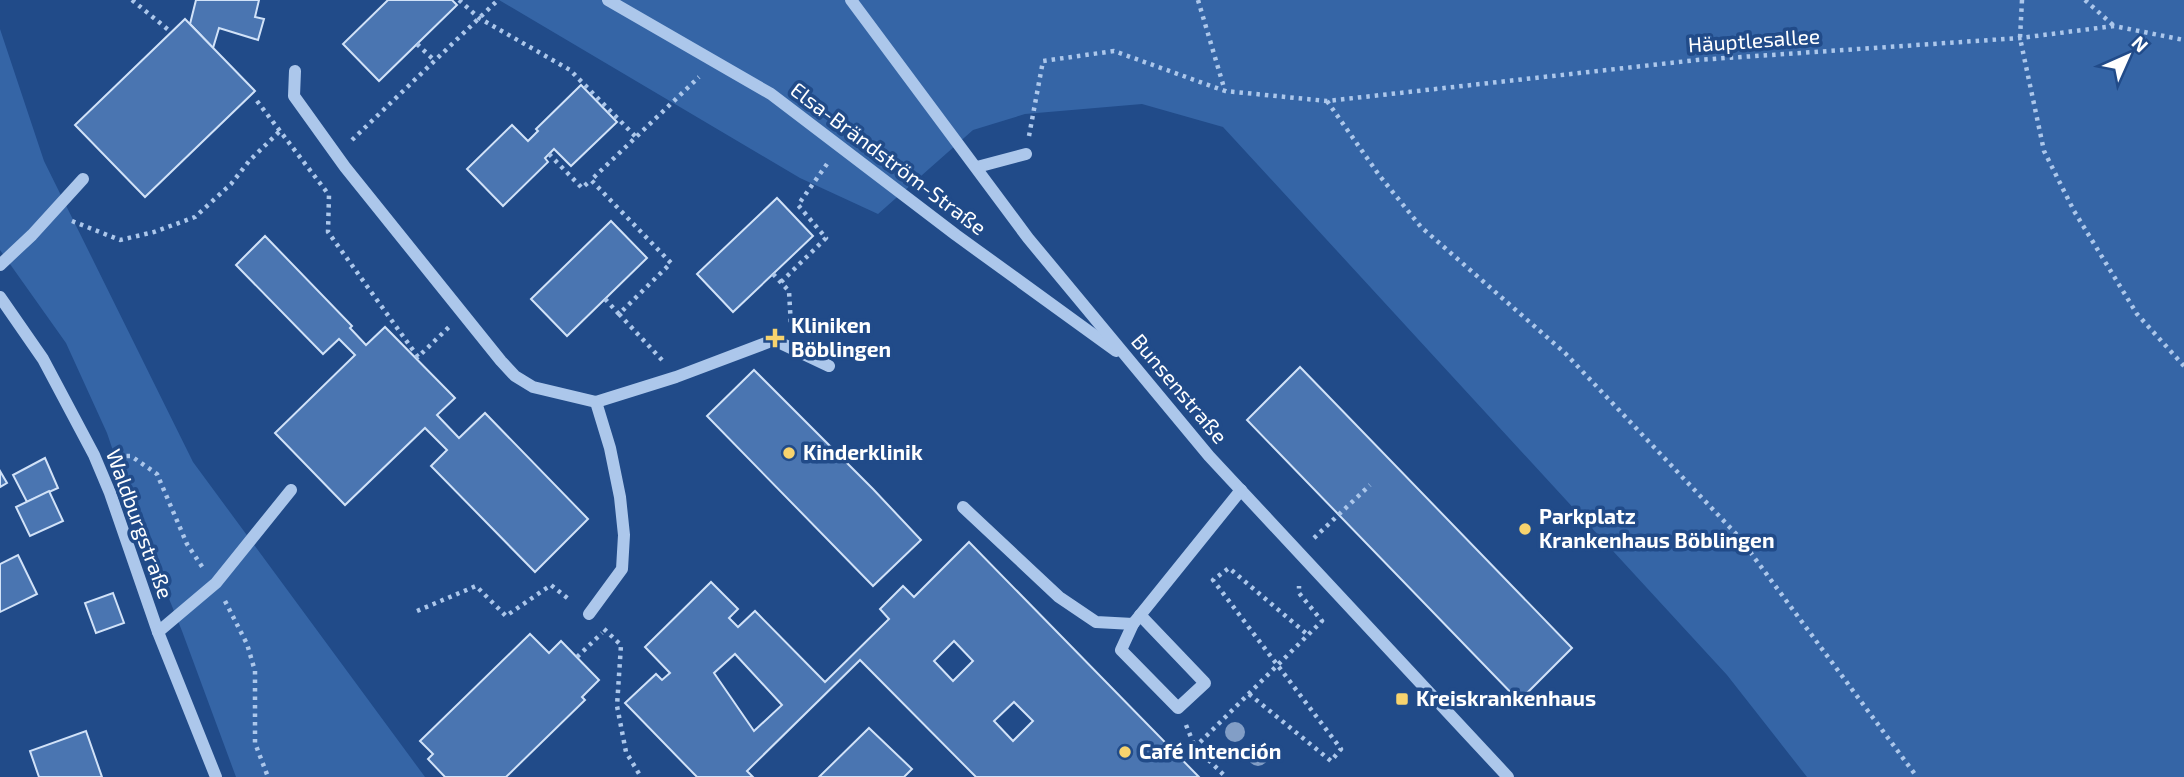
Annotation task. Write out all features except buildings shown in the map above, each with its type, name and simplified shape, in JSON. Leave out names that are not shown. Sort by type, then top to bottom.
[{"type":"street","name":"Elsa-Brändström-Straße","points":[[608,0],[771,94],[956,235],[1135,365]]},
{"type":"street","name":"Bunsenstraße","points":[[851,0],[1028,238],[1209,456],[1508,777]]},
{"type":"street","points":[[295,71],[293,96],[336,155],[461,314],[515,376],[533,387],[596,402],[677,377],[774,340],[829,366]]},
{"type":"street","points":[[977,167],[1026,154]]},
{"type":"street","points":[[0,265],[83,179]]},
{"type":"street","name":"Waldburgstraße","points":[[0,297],[43,359],[94,455],[158,632],[216,777]]},
{"type":"street","points":[[589,614],[622,569],[624,535],[620,497],[610,449],[596,402]]},
{"type":"street","points":[[158,632],[216,583],[291,490]]},
{"type":"street","points":[[963,507],[1059,597],[1096,622],[1136,619],[1205,683],[1178,708],[1121,650],[1136,619],[1241,490]]},
{"type":"path","points":[[459,0],[479,18],[570,70],[636,137]]},
{"type":"path","points":[[336,155],[498,0]]},
{"type":"path","points":[[1198,0],[1225,92]]},
{"type":"path","points":[[2022,0],[2020,38],[2044,151],[2074,211],[2137,314],[2184,366]]},
{"type":"path","points":[[2085,0],[2114,26]]},
{"type":"path","points":[[136,2],[171,32]]},
{"type":"path","name":"Häuptlesallee","points":[[1026,154],[1043,61],[1114,51],[1225,92],[1327,101],[1697,60],[2020,38],[2114,26],[2184,40]]},
{"type":"path","points":[[417,44],[435,61]]},
{"type":"path","points":[[549,154],[582,188],[685,90]]},
{"type":"path","points":[[257,101],[329,195],[328,232],[418,357],[461,314]]},
{"type":"path","points":[[1327,101],[1379,175],[1422,227],[1565,353],[1739,537],[1917,777]]},
{"type":"path","points":[[51,214],[120,240],[154,232],[195,217],[231,184],[250,160],[280,131]]},
{"type":"path","points":[[781,282],[826,238],[797,205],[839,146]]},
{"type":"path","points":[[591,180],[671,263],[619,314]]},
{"type":"path","points":[[773,274],[789,291],[792,330]]},
{"type":"path","points":[[605,299],[653,351]]},
{"type":"path","points":[[1299,552],[1370,485]]},
{"type":"path","points":[[1182,760],[1249,694],[1279,664],[1308,635],[1229,568],[1213,580],[1279,664],[1341,749],[1331,761],[1249,694]]},
{"type":"path","points":[[417,611],[476,586],[506,616],[551,585],[589,614],[621,645],[617,706],[626,752],[641,777]]},
{"type":"path","points":[[577,657],[605,630]]},
{"type":"path","points":[[1178,708],[1195,747],[1226,777]]},
{"type":"shaded area","points":[[499,0],[2184,0],[2184,777],[1807,777],[1727,675],[1223,127],[1142,104],[1025,114],[973,130],[878,214],[800,178]]},
{"type":"shaded area","points":[[0,29],[44,161],[193,462],[425,777],[236,777],[131,504],[107,433],[66,343],[0,250]]},
{"type":"place","name":"Kliniken Böblingen","points":[[775,338]]},
{"type":"place","name":"Kinderklinik","points":[[789,453]]},
{"type":"place","name":"Parkplatz Krankenhaus Böblingen","points":[[1525,529]]},
{"type":"place","name":"Kreiskrankenhaus","points":[[1402,699]]},
{"type":"place","name":"Café Intención","points":[[1125,752]]}]
